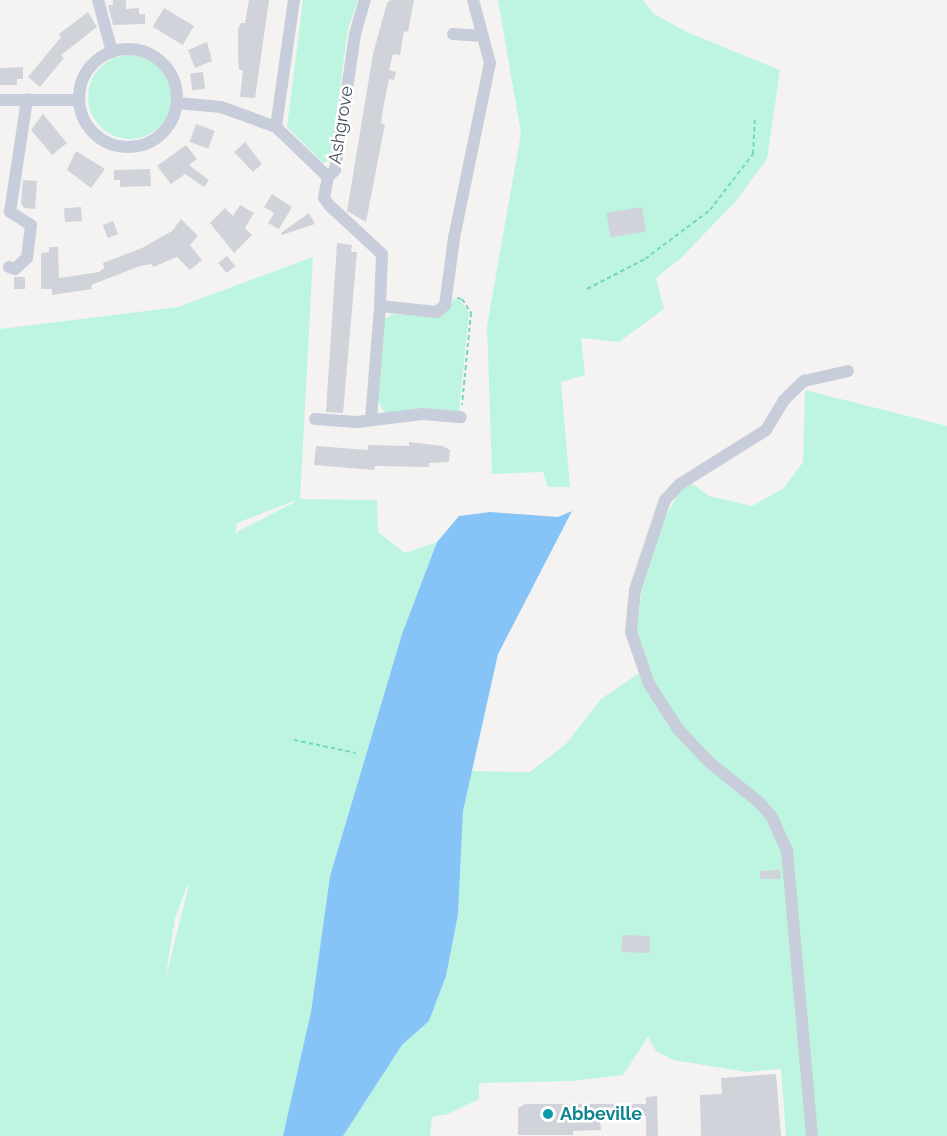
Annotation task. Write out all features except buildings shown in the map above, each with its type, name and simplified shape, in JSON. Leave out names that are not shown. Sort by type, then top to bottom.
[{"type":"street","points":[[98,0],[112,52]]},
{"type":"street","points":[[276,128],[294,0]]},
{"type":"street","name":"Ashgrove","points":[[177,103],[221,107],[276,128],[328,177],[335,170],[355,34],[365,0]]},
{"type":"street","points":[[380,306],[437,312],[442,309],[446,297],[489,74],[489,53],[473,0]]},
{"type":"street","points":[[453,34],[482,36]]},
{"type":"street","points":[[141,51],[158,59],[176,86],[177,103],[172,120],[160,136],[132,148],[108,143],[89,128],[79,100],[87,72],[112,52],[141,51]]},
{"type":"street","points":[[9,267],[15,269],[27,258],[30,236],[31,225],[10,212],[27,99]]},
{"type":"street","points":[[0,100],[79,100]]},
{"type":"street","points":[[328,177],[324,198],[382,254],[371,419]]},
{"type":"street","points":[[812,1136],[787,851],[780,831],[760,803],[709,762],[678,729],[649,684],[631,632],[635,590],[665,500],[689,478],[766,430],[784,400],[804,381],[848,371]]},
{"type":"street","points":[[315,419],[371,419],[423,414],[461,417]]},
{"type":"path","points":[[587,289],[645,259],[710,210],[753,154],[755,119]]},
{"type":"path","points":[[446,297],[462,299],[471,313],[461,417]]},
{"type":"path","points":[[294,740],[356,753]]},
{"type":"green space","points":[[303,0],[358,0],[348,29],[330,160],[323,163],[287,127]]},
{"type":"green space","points":[[498,0],[643,0],[654,14],[689,33],[780,70],[767,159],[736,201],[681,258],[656,278],[664,309],[619,342],[581,338],[585,375],[561,382],[570,487],[548,487],[543,472],[492,474],[487,326],[521,133]]},
{"type":"green space","points":[[130,55],[146,58],[160,67],[169,81],[172,97],[169,113],[160,127],[146,136],[130,139],[114,136],[100,127],[91,113],[88,97],[91,81],[100,67],[114,58]]},
{"type":"green space","points":[[313,257],[300,499],[377,500],[378,532],[405,553],[437,542],[402,634],[330,876],[311,1012],[287,1136],[0,1136],[0,329],[178,307]],"holes":[[[295,502],[235,533],[237,523]],[[189,884],[165,981],[175,918]]]},
{"type":"green space","points":[[453,299],[461,301],[469,313],[459,412],[384,412],[378,401],[384,320],[392,314],[437,317],[450,309]]},
{"type":"green space","points":[[805,390],[947,426],[947,1136],[786,1136],[781,1069],[746,1072],[673,1060],[656,1051],[648,1037],[623,1075],[572,1081],[479,1083],[479,1099],[448,1114],[432,1117],[430,1136],[343,1136],[402,1045],[429,1021],[446,976],[458,915],[463,811],[471,771],[530,772],[566,744],[601,699],[645,669],[636,638],[643,579],[657,532],[686,479],[709,496],[752,506],[784,488],[803,462]]},
{"type":"water","points":[[572,511],[498,654],[463,811],[458,915],[446,976],[429,1021],[402,1045],[343,1136],[283,1136],[311,1012],[330,876],[402,634],[437,542],[459,516],[490,512],[558,517]]},
{"type":"place","name":"Abbeville","points":[[548,1114]]}]
